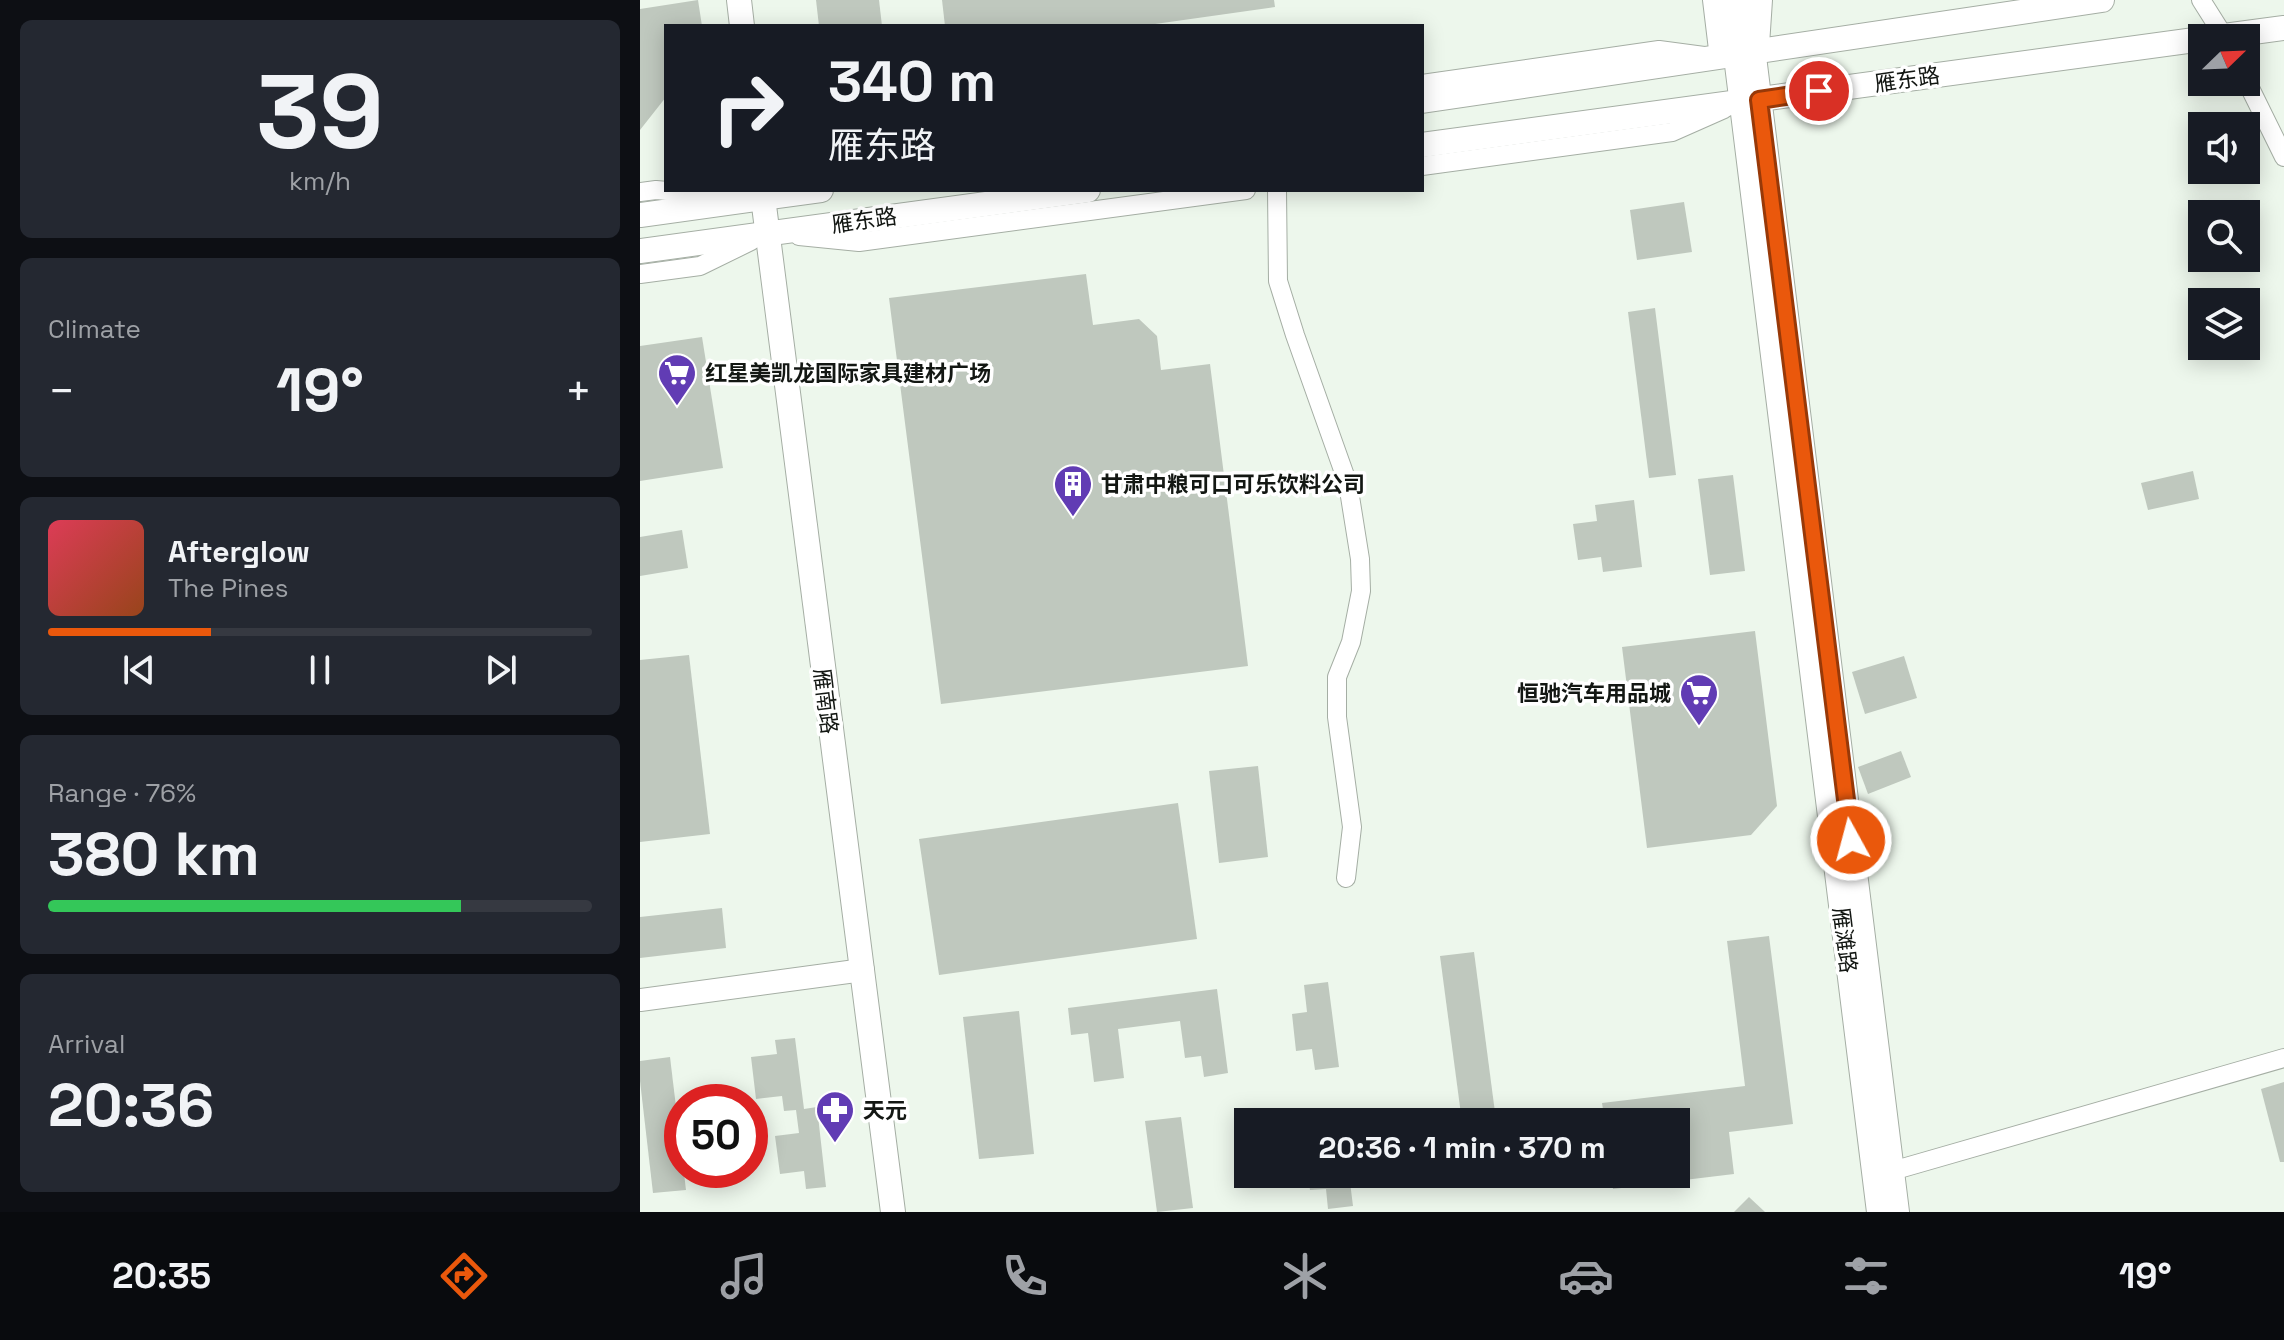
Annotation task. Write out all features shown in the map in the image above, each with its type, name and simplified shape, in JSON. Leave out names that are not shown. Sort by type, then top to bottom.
[{"type":"main road","points":[[739,0],[742,24]]},
{"type":"main road","name":"雁滩路","points":[[1729,0],[1750,101],[1897,1212]]},
{"type":"main road","name":"雁滩路","points":[[1742,55],[1747,0]]},
{"type":"main road","points":[[1424,101],[2102,0]]},
{"type":"main road","name":"雁东路","points":[[2260,31],[2284,28]]},
{"type":"main road","name":"雁东路","points":[[1424,145],[2188,42]]},
{"type":"main road","name":"雁滩路","points":[[1750,101],[1879,1212]]},
{"type":"main road","name":"雁东路","points":[[640,251],[1073,192]]},
{"type":"main road","name":"雁东路","points":[[640,215],[770,193]]},
{"type":"main road","name":"雁南路","points":[[770,193],[766,233],[893,1212]]},
{"type":"street","name":"雁滩路","points":[[1712,0],[1742,55]]},
{"type":"street","name":"雁滩路","points":[[1742,55],[1763,0]]},
{"type":"street","points":[[2201,0],[2210,24]]},
{"type":"street","points":[[1424,84],[1659,50],[1742,55]]},
{"type":"street","points":[[2254,96],[2284,157]]},
{"type":"street","points":[[1424,166],[1672,132],[1750,101]]},
{"type":"street","points":[[640,192],[664,190]]},
{"type":"street","points":[[732,192],[770,193]]},
{"type":"street","points":[[640,274],[700,266],[766,233],[859,242],[1231,192]]},
{"type":"street","points":[[1277,192],[1278,281],[1348,484],[1360,559],[1361,591],[1351,642],[1337,677],[1337,717],[1352,827],[1346,878]]},
{"type":"street","points":[[640,1000],[863,970]]},
{"type":"street","points":[[1892,1171],[2284,1058]]},
{"type":"building","points":[[698,0],[702,24],[664,24],[664,100],[640,130],[640,9]]},
{"type":"building","points":[[816,0],[879,0],[882,24],[819,24]]},
{"type":"building","points":[[942,0],[1274,0],[1275,7],[1155,24],[945,24]]},
{"type":"building","points":[[1684,202],[1692,252],[1637,260],[1630,210]]},
{"type":"building","name":"甘肃中粮可口可乐饮料公司","points":[[1086,274],[1093,325],[1139,319],[1157,336],[1161,370],[1210,364],[1248,666],[941,704],[889,298]]},
{"type":"building","points":[[1655,308],[1676,475],[1649,478],[1628,312]]},
{"type":"building","name":"红星美凯龙国际家具建材广场","points":[[702,337],[723,468],[640,481],[640,346]]},
{"type":"building","points":[[2193,471],[2199,499],[2148,510],[2141,483]]},
{"type":"building","points":[[1733,475],[1745,571],[1710,575],[1698,479]]},
{"type":"building","points":[[1634,500],[1642,567],[1603,572],[1601,557],[1578,560],[1573,524],[1597,521],[1595,505]]},
{"type":"building","points":[[682,530],[688,568],[640,576],[640,537]]},
{"type":"building","name":"恒驰汽车用品城","points":[[1755,631],[1777,806],[1751,835],[1647,848],[1622,647]]},
{"type":"building","points":[[689,655],[710,834],[640,842],[640,660]]},
{"type":"building","points":[[1904,656],[1917,698],[1865,714],[1852,672]]},
{"type":"building","points":[[1901,751],[1911,777],[1868,794],[1858,767]]},
{"type":"building","points":[[1258,766],[1268,857],[1219,863],[1209,771]]},
{"type":"building","points":[[1178,803],[1197,939],[939,975],[919,839]]},
{"type":"building","points":[[722,908],[726,948],[640,958],[640,917]]},
{"type":"building","points":[[1769,936],[1793,1124],[1729,1132],[1734,1174],[1690,1179],[1690,1108],[1603,1108],[1602,1103],[1745,1086],[1727,941]]},
{"type":"building","points":[[1474,952],[1494,1108],[1460,1108],[1440,956]]},
{"type":"building","points":[[1328,982],[1339,1067],[1315,1070],[1312,1049],[1296,1051],[1292,1014],[1307,1012],[1304,985]]},
{"type":"building","points":[[1217,989],[1228,1073],[1204,1077],[1201,1056],[1185,1058],[1180,1021],[1118,1029],[1124,1078],[1094,1082],[1088,1033],[1071,1035],[1068,1008]]},
{"type":"building","points":[[1019,1011],[1034,1154],[979,1159],[963,1017]]},
{"type":"building","points":[[795,1038],[804,1109],[817,1107],[826,1187],[806,1189],[804,1171],[780,1174],[775,1136],[799,1133],[796,1110],[784,1111],[782,1096],[768,1098],[768,1084],[754,1084],[751,1057],[777,1054],[775,1040]]},
{"type":"building","points":[[670,1057],[673,1084],[664,1084],[664,1188],[686,1190],[653,1193],[640,1061]]},
{"type":"building","points":[[2284,1082],[2284,1162],[2280,1162],[2261,1089]]},
{"type":"building","points":[[1181,1117],[1193,1208],[1157,1212],[1145,1121]]},
{"type":"building","points":[[1310,1188],[1351,1188],[1353,1206],[1328,1209],[1326,1189]]},
{"type":"building","points":[[1749,1197],[1765,1212],[1734,1212]]},
{"type":"place","name":"红星美凯龙国际家具建材广场","points":[[677,407]]},
{"type":"place","name":"甘肃中粮可口可乐饮料公司","points":[[1073,518]]},
{"type":"place","name":"恒驰汽车用品城","points":[[1699,727]]},
{"type":"place","name":"天元","points":[[835,1144]]},
{"type":"route","points":[[1819,91],[1759,100],[1851,840]]}]
